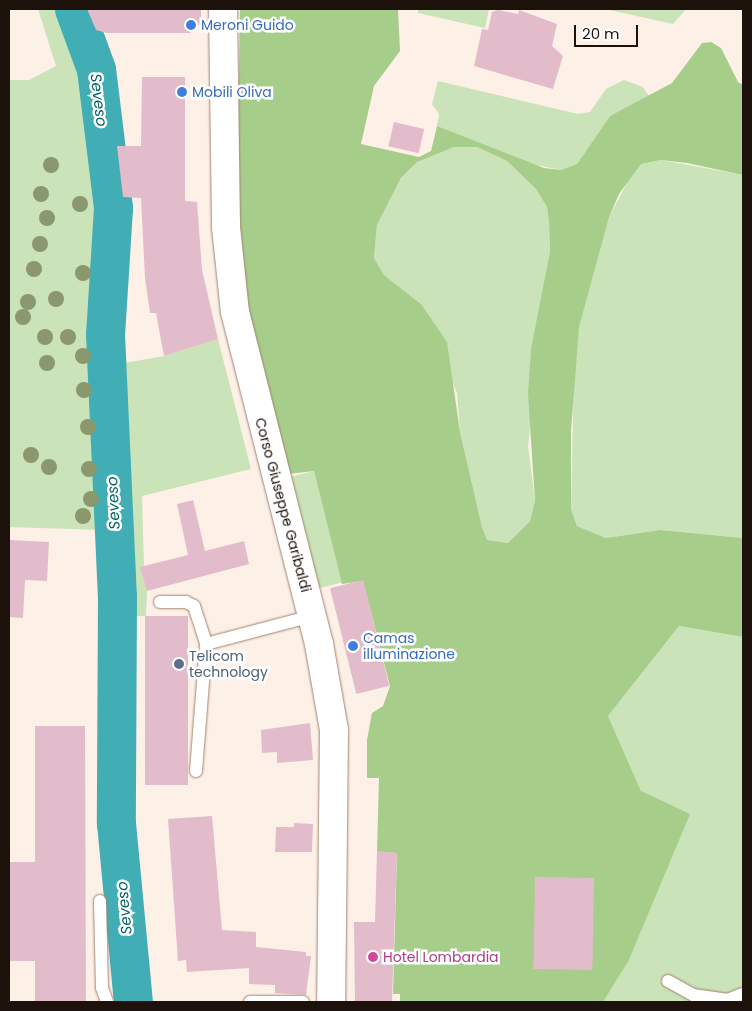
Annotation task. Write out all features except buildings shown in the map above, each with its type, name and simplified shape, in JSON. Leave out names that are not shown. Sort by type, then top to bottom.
[{"type":"main road","name":"Corso Giuseppe Garibaldi","points":[[224,9],[228,270],[259,411],[312,616],[334,730],[331,1002]]},
{"type":"lane","points":[[160,602],[186,602],[194,606],[206,644],[196,771]]},
{"type":"lane","points":[[206,644],[312,616]]},
{"type":"lane","points":[[100,901],[102,988],[107,1002]]},
{"type":"lane","points":[[668,981],[693,995],[727,1000],[743,994]]},
{"type":"lane","points":[[250,1002],[303,1002]]},
{"type":"green space","points":[[38,9],[59,9],[69,32],[85,81],[96,152],[100,198],[92,340],[102,530],[9,527],[9,80],[29,80],[56,66]]},
{"type":"green space","points":[[240,9],[398,9],[400,51],[374,86],[361,144],[419,157],[431,151],[437,126],[544,168],[561,170],[577,164],[610,116],[672,83],[702,43],[711,42],[721,48],[738,82],[743,85],[743,175],[687,163],[661,160],[641,164],[619,194],[609,217],[579,327],[571,431],[571,509],[577,526],[606,538],[660,530],[743,538],[743,637],[679,626],[608,716],[641,791],[690,814],[628,962],[603,1002],[400,1002],[400,994],[393,994],[397,853],[377,852],[379,778],[367,778],[367,740],[372,713],[383,706],[390,686],[363,581],[342,584],[314,471],[288,474],[254,339],[241,270],[237,197]],"holes":[[[454,147],[477,147],[507,161],[536,189],[547,207],[549,223],[550,252],[531,349],[528,394],[535,501],[530,521],[508,543],[487,540],[482,527],[460,432],[447,342],[421,304],[384,275],[374,258],[377,225],[401,178],[417,162]]]},
{"type":"green space","points":[[418,9],[489,9],[485,28],[418,13]]},
{"type":"green space","points":[[605,9],[686,9],[673,24]]},
{"type":"green space","points":[[624,80],[643,87],[649,96],[610,116],[577,164],[561,170],[521,162],[437,126],[439,114],[432,104],[438,81],[578,114],[590,112],[606,89]]},
{"type":"green space","points":[[454,147],[477,147],[507,161],[536,189],[547,207],[550,252],[528,446],[535,501],[530,521],[508,543],[487,540],[482,527],[460,432],[457,393],[421,304],[384,275],[374,258],[377,225],[401,178],[417,161]]},
{"type":"green space","points":[[661,160],[743,175],[743,538],[660,530],[606,538],[577,526],[571,509],[574,370],[579,327],[595,260],[609,217],[633,172],[641,164]]},
{"type":"green space","points":[[218,339],[251,469],[142,496],[144,566],[141,567],[147,591],[146,616],[131,616],[119,364],[164,356]]},
{"type":"green space","points":[[314,471],[342,583],[317,589],[289,477]]},
{"type":"green space","points":[[679,626],[743,637],[743,1002],[603,1002],[628,962],[641,791],[608,716]]},
{"type":"waterway","name":"Seveso","points":[[74,9],[96,69],[113,208],[105,334],[117,596],[116,823],[133,1002]]},
{"type":"place","name":"Meroni Guido","points":[[191,25]]},
{"type":"place","name":"Mobili Oliva","points":[[182,92]]},
{"type":"place","name":"Camas illuminazione","points":[[353,646]]},
{"type":"place","name":"Telicom technology","points":[[179,664]]},
{"type":"place","name":"Hotel Lombardia","points":[[373,957]]}]
